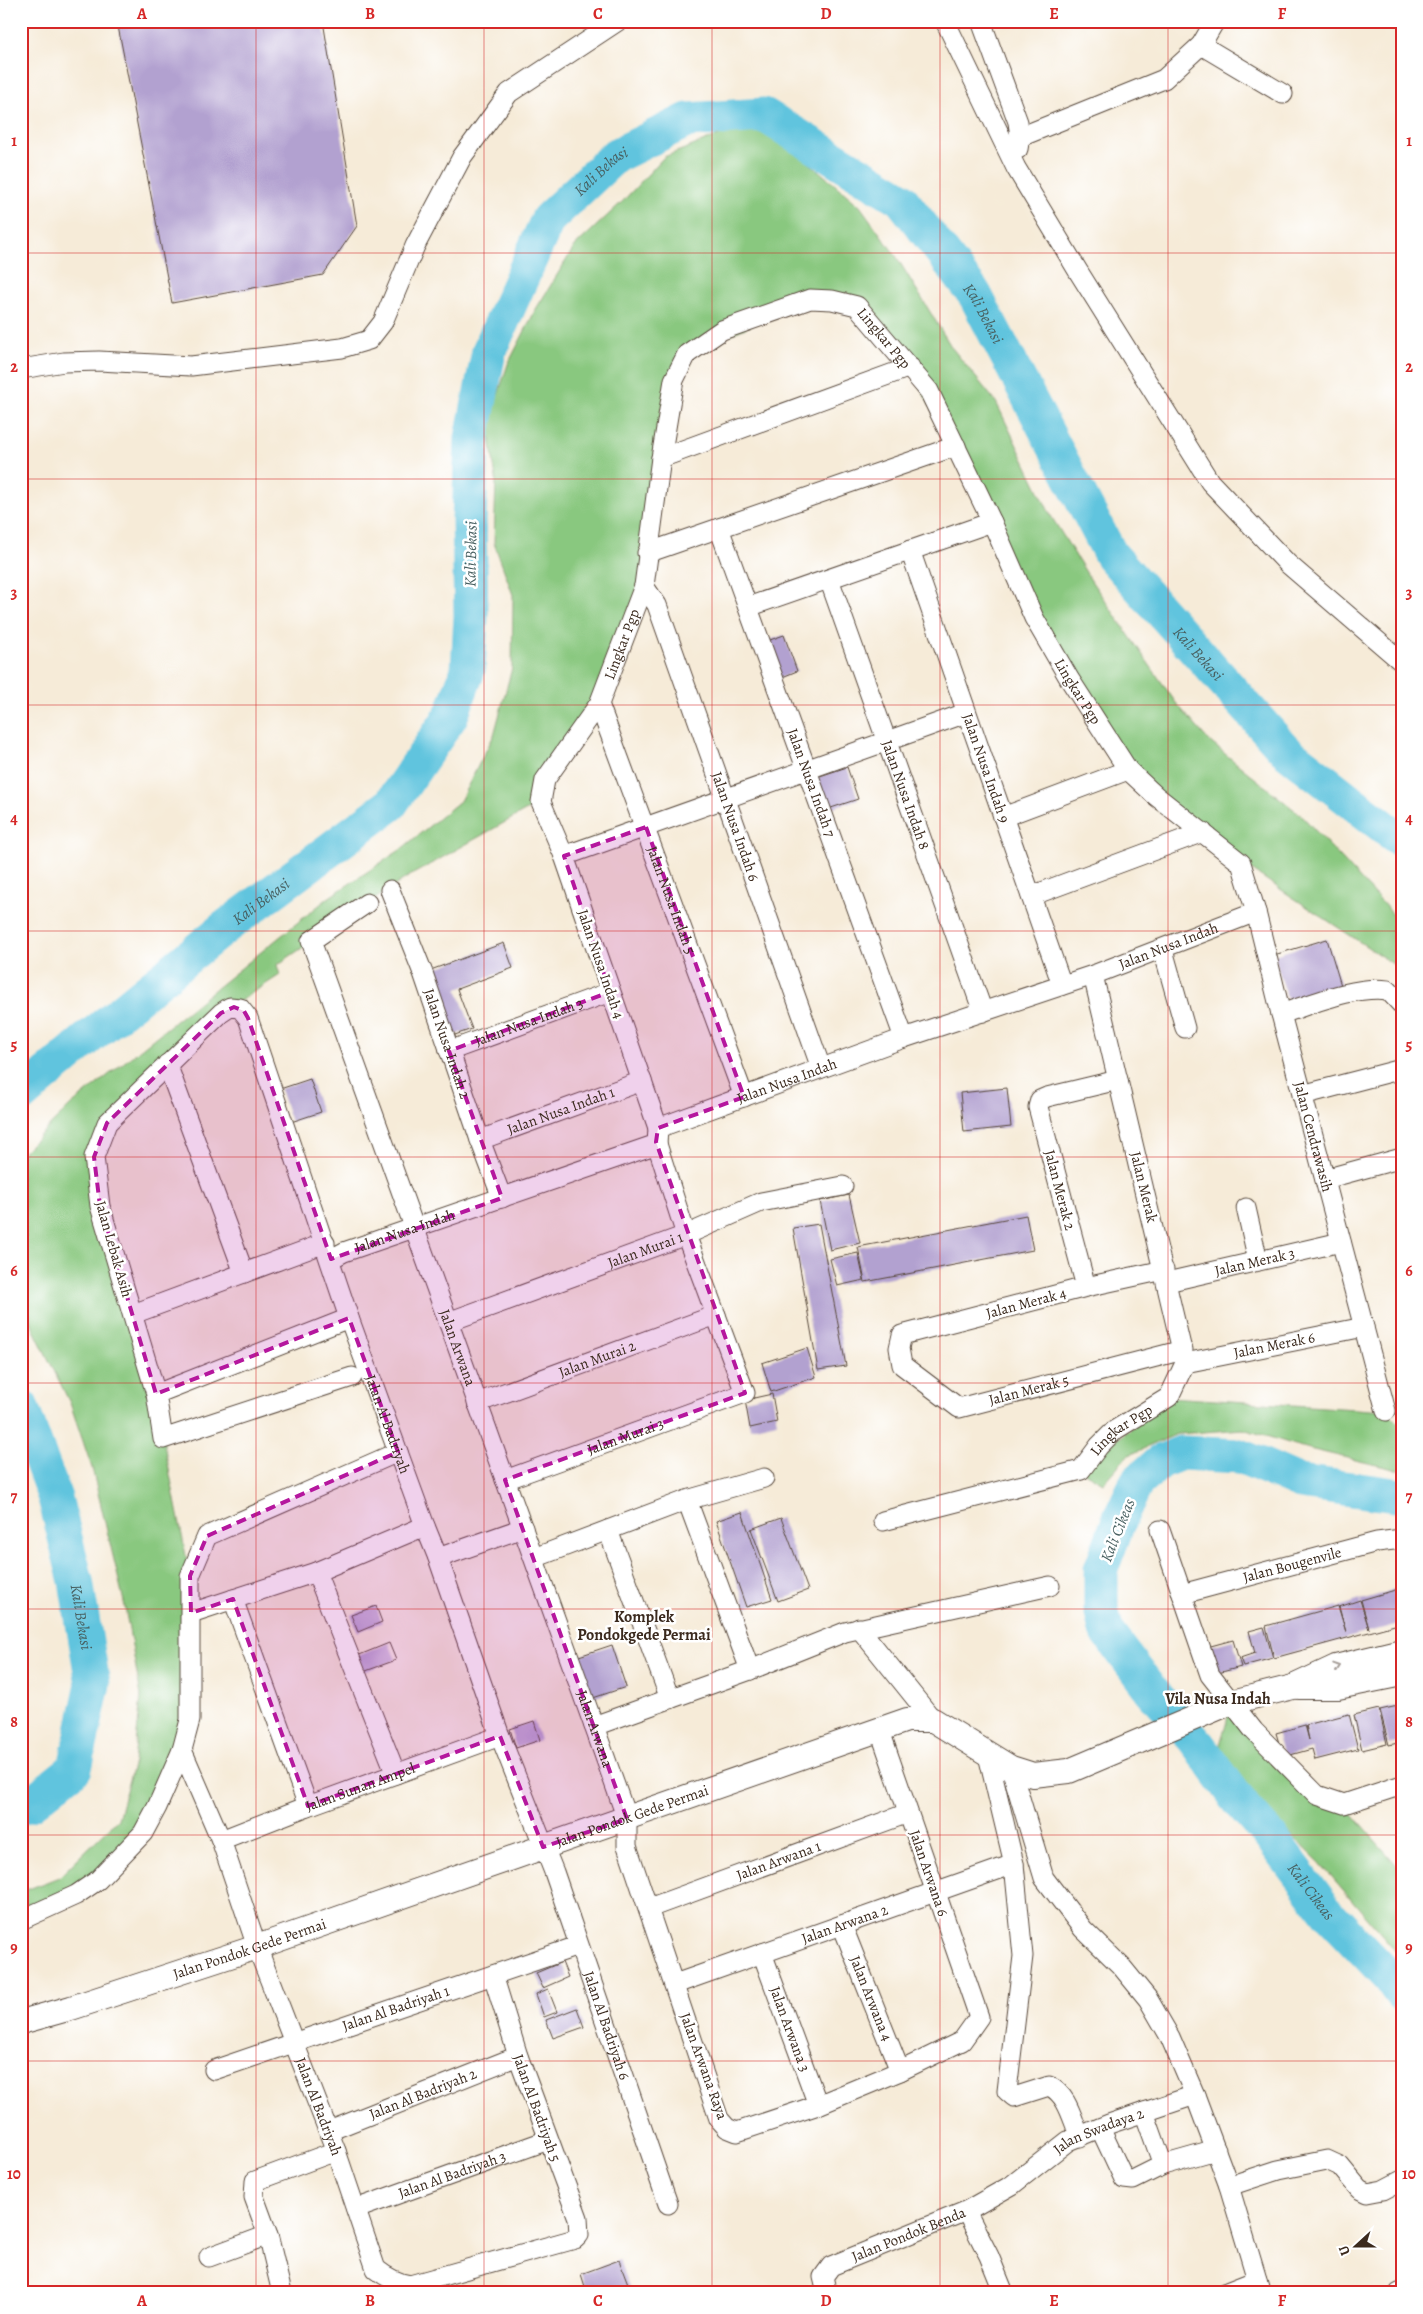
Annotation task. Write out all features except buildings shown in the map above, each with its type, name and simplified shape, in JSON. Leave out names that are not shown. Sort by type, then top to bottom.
[{"type":"street","points":[[21,369],[64,362],[99,361],[191,366],[342,348],[369,340],[383,322],[415,246],[462,158],[509,93],[618,21]]},
{"type":"street","points":[[945,21],[1016,168],[1210,482],[1288,564],[1402,662]]},
{"type":"street","points":[[981,21],[1018,122],[1020,137],[1016,168]]},
{"type":"street","points":[[1020,137],[1164,79],[1201,45],[1215,21]]},
{"type":"street","points":[[1201,45],[1282,94]]},
{"type":"street","name":"Lingkar Pgp","points":[[541,802],[545,780],[599,704],[644,586],[647,553],[674,380],[687,354],[722,330],[810,299],[832,300],[857,306],[910,366],[929,391],[992,522],[1034,618],[1070,680],[1128,770],[1241,863]]},
{"type":"street","points":[[661,458],[910,366]]},
{"type":"street","points":[[647,553],[956,446]]},
{"type":"street","points":[[748,607],[992,522]]},
{"type":"street","name":"Jalan Nusa Indah 7","points":[[719,528],[904,1038]]},
{"type":"street","name":"Jalan Nusa Indah 9","points":[[910,550],[1062,985]]},
{"type":"street","name":"Jalan Nusa Indah 8","points":[[829,579],[983,1012]]},
{"type":"street","name":"Jalan Nusa Indah 6","points":[[644,586],[657,605],[821,1068]]},
{"type":"street","name":"Jalan Nusa Indah 5","points":[[599,704],[744,1096]]},
{"type":"street","points":[[564,856],[966,713]]},
{"type":"street","points":[[1003,817],[1128,770]]},
{"type":"street","name":"Jalan Nusa Indah 4","points":[[541,802],[564,856],[642,1081],[686,1235],[745,1393]]},
{"type":"street","points":[[1031,896],[1203,832]]},
{"type":"street","name":"Jalan Cendrawasih","points":[[1241,863],[1256,912],[1302,1095],[1386,1411]]},
{"type":"street","name":"Jalan Nusa Indah 2","points":[[390,890],[422,973],[502,1198]]},
{"type":"street","name":"Jalan Arwana","points":[[367,904],[311,941],[627,1819]]},
{"type":"street","name":"Jalan Nusa Indah","points":[[133,1314],[244,1273],[328,1251],[344,1252],[502,1198],[657,1136],[744,1096],[904,1038],[1163,950],[1256,912]]},
{"type":"street","points":[[1163,950],[1186,1028]]},
{"type":"street","name":"Jalan Merak","points":[[1093,975],[1184,1356]]},
{"type":"street","points":[[1281,1014],[1369,989],[1388,990],[1402,1005]]},
{"type":"street","name":"Jalan Nusa Indah 3","points":[[449,1051],[610,992]]},
{"type":"street","name":"Jalan Lebak Asih","points":[[230,1008],[221,1013],[107,1123],[94,1156],[100,1206],[156,1394],[163,1439],[352,1377]]},
{"type":"street","name":"Jalan Al Badriyah","points":[[230,1008],[240,1008],[248,1018],[349,1318],[438,1558],[500,1736],[543,1847]]},
{"type":"street","points":[[167,1064],[244,1273]]},
{"type":"street","points":[[1302,1095],[1402,1069]]},
{"type":"street","name":"Jalan Merak 2","points":[[1086,1287],[1038,1107],[1040,1100],[1047,1097],[1118,1080]]},
{"type":"street","name":"Jalan Nusa Indah 1","points":[[480,1140],[642,1081]]},
{"type":"street","points":[[1325,1179],[1402,1158]]},
{"type":"street","name":"Jalan Murai 1","points":[[448,1322],[686,1235],[761,1202],[843,1186]]},
{"type":"street","points":[[1246,1208],[1258,1261]]},
{"type":"street","name":"Jalan Merak 3","points":[[1166,1276],[1258,1261],[1341,1242]]},
{"type":"street","name":"Jalan Merak 4","points":[[899,1348],[902,1335],[1086,1287],[1166,1276]]},
{"type":"street","name":"Jalan Murai 2","points":[[478,1403],[716,1315]]},
{"type":"street","points":[[156,1394],[349,1318]]},
{"type":"street","name":"Jalan Merak 6","points":[[1184,1356],[1364,1327]]},
{"type":"street","name":"Jalan Merak 5","points":[[899,1348],[902,1365],[959,1408],[1184,1356]]},
{"type":"street","name":"Lingkar Pgp","points":[[883,1521],[1081,1470],[1099,1446],[1115,1430],[1169,1397],[1184,1356]]},
{"type":"street","name":"Jalan Murai 3","points":[[505,1480],[745,1393]]},
{"type":"street","points":[[21,1920],[76,1895],[98,1880],[143,1833],[182,1750],[190,1720],[190,1576],[207,1536],[398,1452]]},
{"type":"street","points":[[534,1558],[688,1500],[764,1478]]},
{"type":"street","points":[[688,1500],[750,1670]]},
{"type":"street","points":[[191,1613],[316,1572],[425,1526]]},
{"type":"street","points":[[438,1558],[523,1528]]},
{"type":"street","points":[[608,1530],[670,1699]]},
{"type":"street","points":[[1160,1530],[1210,1675],[1225,1704],[1317,1795],[1344,1804],[1402,1785]]},
{"type":"street","name":"Jalan Bougenvile","points":[[1182,1594],[1377,1542],[1402,1539]]},
{"type":"street","points":[[316,1572],[396,1774]]},
{"type":"street","points":[[594,1726],[750,1670],[859,1628],[1050,1586]]},
{"type":"street","points":[[233,1599],[308,1806]]},
{"type":"street","points":[[859,1628],[933,1720],[1011,1768],[1033,1775],[1069,1771],[1225,1704],[1293,1687],[1336,1667],[1402,1651]]},
{"type":"street","points":[[1293,1687],[1338,1687],[1402,1674]]},
{"type":"street","name":"Jalan Pondok Gede Permai","points":[[21,2022],[71,2008],[257,1947],[627,1819],[878,1728],[907,1720],[933,1720]]},
{"type":"street","name":"Jalan Arwana 6","points":[[878,1728],[979,2017]]},
{"type":"street","name":"Jalan Sunan Ampel","points":[[221,1840],[500,1736]]},
{"type":"street","name":"Jalan Al Badriyah","points":[[182,1750],[221,1840],[257,1947],[329,2131],[376,2269],[385,2277],[411,2289]]},
{"type":"street","points":[[987,1752],[1014,1864],[1024,1956],[1007,2091],[1014,2097],[1049,2086],[1059,2091],[1080,2137]]},
{"type":"street","points":[[1011,1768],[1044,1878],[1083,1930],[1121,1966],[1148,1999],[1170,2037],[1195,2095],[1229,2186],[1259,2286],[1224,2293]]},
{"type":"street","name":"Jalan Arwana 1","points":[[649,1908],[908,1813]]},
{"type":"street","name":"Jalan Arwana Raya","points":[[627,1819],[627,1846],[720,2118],[728,2128],[737,2132],[818,2105],[900,2071],[962,2041],[979,2017]]},
{"type":"street","name":"Jalan Al Badriyah 6","points":[[543,1847],[554,1872],[668,2204]]},
{"type":"street","name":"Jalan Arwana 2","points":[[675,1984],[1014,1864]]},
{"type":"street","name":"Jalan Arwana 4","points":[[842,1925],[900,2071]]},
{"type":"street","name":"Jalan Al Badriyah 1","points":[[214,2070],[578,1946]]},
{"type":"street","name":"Jalan Arwana 3","points":[[762,1953],[818,2105]]},
{"type":"street","name":"Jalan Al Badriyah 5","points":[[411,2289],[575,2239],[579,2235],[578,2218],[518,2056],[493,1975]]},
{"type":"street","name":"Jalan Al Badriyah 2","points":[[329,2131],[518,2056]]},
{"type":"street","name":"Jalan Swadaya 2","points":[[1012,2186],[1068,2142],[1100,2128],[1195,2095]]},
{"type":"street","points":[[1144,2112],[1163,2166]]},
{"type":"street","points":[[1100,2128],[1124,2180],[1132,2180],[1163,2166],[1216,2150]]},
{"type":"street","name":"Jalan Al Badriyah 3","points":[[356,2209],[548,2140]]},
{"type":"street","points":[[282,2293],[268,2235],[254,2197],[255,2181],[336,2151]]},
{"type":"street","points":[[1229,2186],[1278,2170],[1327,2160],[1340,2166],[1358,2188],[1367,2193],[1383,2190],[1402,2180]]},
{"type":"street","name":"Jalan Pondok Benda","points":[[827,2293],[823,2277],[831,2266],[966,2211],[1012,2186]]},
{"type":"street","points":[[966,2211],[989,2256],[1004,2293]]},
{"type":"street","points":[[209,2257],[268,2235]]},
{"type":"highlighted area","points":[[646,827],[744,1097],[658,1128],[656,1142],[745,1393],[505,1480],[627,1819],[543,1847],[500,1736],[308,1806],[233,1599],[191,1613],[190,1576],[207,1536],[398,1452],[349,1318],[156,1394],[100,1206],[94,1157],[107,1123],[221,1013],[234,1007],[244,1011],[248,1018],[331,1259],[502,1198],[449,1051],[610,992],[564,856]]},
{"type":"green space","points":[[747,127],[786,143],[860,206],[896,256],[952,348],[996,402],[1051,516],[1092,582],[1176,703],[1209,741],[1302,816],[1402,924],[1402,970],[1241,863],[1156,796],[1070,680],[910,367],[857,307],[810,299],[687,354],[644,586],[599,704],[541,802],[406,878],[277,965],[280,975],[221,1013],[107,1123],[94,1157],[163,1439],[190,1576],[190,1720],[143,1833],[98,1880],[21,1920],[21,1892],[59,1877],[118,1819],[134,1762],[141,1696],[124,1602],[92,1468],[70,1403],[33,1328],[21,1280],[21,1157],[24,1151],[70,1106],[328,898],[400,850],[460,801],[494,735],[512,668],[513,595],[494,543],[496,479],[488,425],[508,364],[536,309],[575,246],[623,201],[664,157]]},
{"type":"green space","points":[[1169,1397],[1386,1411],[1402,1427],[1402,1471],[1305,1448],[1243,1429],[1177,1434],[1127,1456],[1103,1483],[1081,1470]]},
{"type":"green space","points":[[1232,1702],[1302,1781],[1344,1805],[1402,1871],[1402,1958],[1320,1863],[1255,1799],[1218,1752]]},
{"type":"waterway","name":"Kali Bekasi","points":[[21,1096],[86,1040],[224,928],[390,805],[451,716],[468,670],[471,616],[469,520],[472,438],[489,351],[548,219],[615,156],[688,120],[764,115],[901,199],[975,295],[1111,555],[1285,750],[1402,841]]},
{"type":"waterway","name":"Kali Bekasi","points":[[21,1406],[55,1498],[76,1581],[93,1684],[75,1768],[30,1804],[21,1807]]},
{"type":"waterway","name":"Kali Cikeas","points":[[1402,1496],[1300,1482],[1240,1456],[1181,1453],[1160,1462],[1137,1482],[1119,1520],[1101,1569],[1101,1608],[1106,1630],[1151,1690],[1194,1739],[1239,1801],[1274,1841],[1328,1913],[1390,1978],[1402,1995]]},
{"type":"district","name":"Komplek Pondokgede Permai","points":[[644,1625]]},
{"type":"district","name":"Vila Nusa Indah","points":[[1218,1698]]}]
